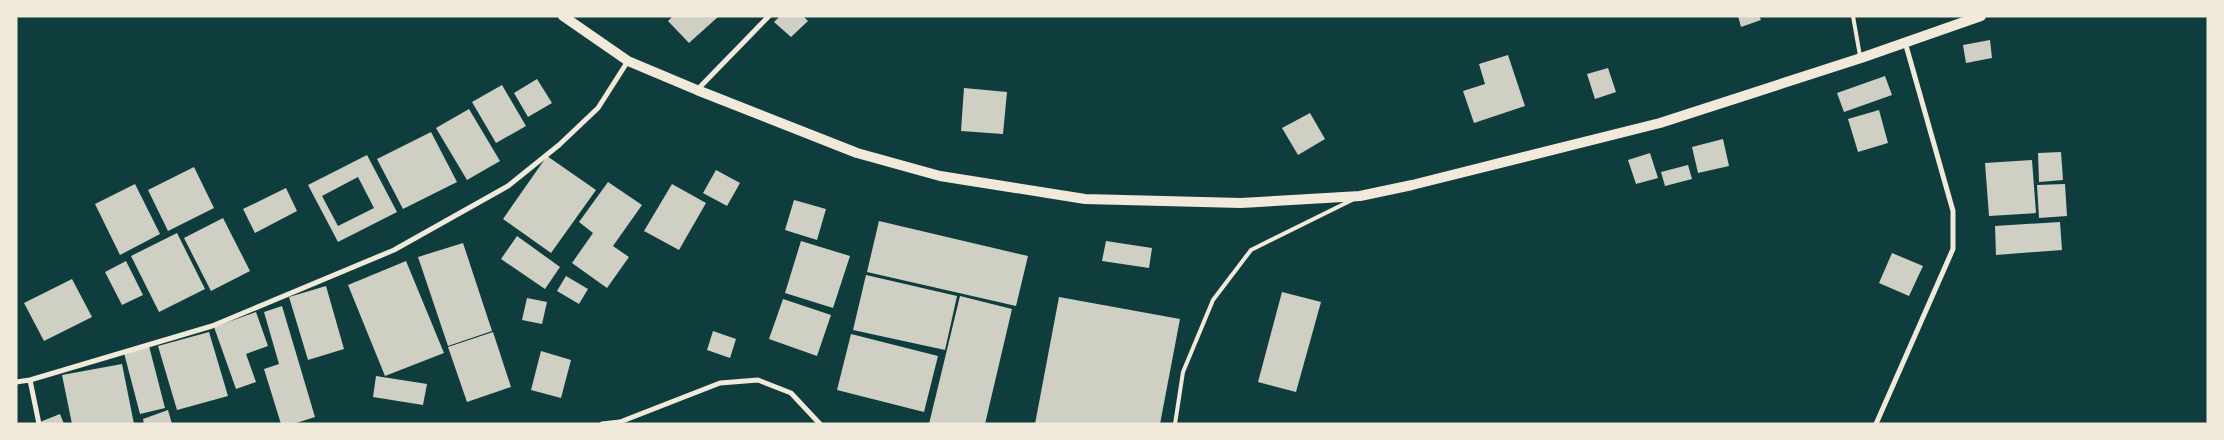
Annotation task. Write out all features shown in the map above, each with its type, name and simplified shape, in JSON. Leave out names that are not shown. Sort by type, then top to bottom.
[{"type":"main road","points":[[563,16],[628,60],[696,90],[858,154],[940,176],[1085,199],[1241,202],[1360,196],[1660,124],[1861,58],[1981,16]]},
{"type":"street","points":[[696,90],[769,16]]},
{"type":"street","points":[[1876,424],[1952,249],[1952,211],[1905,42]]},
{"type":"street","points":[[16,382],[30,380],[212,326],[394,250],[508,186],[559,145],[598,108],[628,60]]},
{"type":"street","points":[[30,380],[40,424]]},
{"type":"street","points":[[602,424],[620,422],[720,383],[758,380],[791,393],[820,424]]},
{"type":"lane","points":[[1853,16],[1861,58]]},
{"type":"lane","points":[[1175,424],[1183,372],[1213,300],[1251,250],[1360,196]]},
{"type":"building","points":[[673,16],[719,16],[689,43],[668,21]]},
{"type":"building","points":[[780,16],[803,16],[808,21],[791,37],[774,22]]},
{"type":"building","points":[[1738,16],[1759,16],[1761,20],[1741,27]]},
{"type":"building","points":[[1990,40],[1992,58],[1966,63],[1963,45]]},
{"type":"building","points":[[1508,55],[1525,106],[1474,123],[1463,91],[1485,84],[1479,64]]},
{"type":"building","points":[[1608,68],[1616,92],[1595,99],[1587,74]]},
{"type":"building","points":[[1885,76],[1892,95],[1844,112],[1837,93]]},
{"type":"building","points":[[537,79],[552,103],[528,117],[514,93]]},
{"type":"building","points":[[502,85],[526,126],[496,143],[472,102]]},
{"type":"building","points":[[964,88],[1007,92],[1003,134],[961,131]]},
{"type":"building","points":[[469,109],[500,161],[467,180],[436,128]]},
{"type":"building","points":[[1879,110],[1888,143],[1858,152],[1848,119]]},
{"type":"building","points":[[1310,113],[1325,139],[1298,155],[1282,128]]},
{"type":"building","points":[[431,132],[457,182],[403,209],[377,159]]},
{"type":"building","points":[[1723,139],[1729,166],[1698,173],[1692,147]]},
{"type":"building","points":[[2061,152],[2063,180],[2039,182],[2038,153]]},
{"type":"building","points":[[1650,153],[1658,178],[1636,184],[1628,160]]},
{"type":"building","points":[[367,155],[397,212],[338,242],[308,185]],"holes":[[[358,177],[374,208],[338,226],[322,196]]]},
{"type":"building","points":[[547,156],[596,190],[551,253],[503,219]]},
{"type":"building","points":[[2032,160],[2036,213],[1989,216],[1985,163]]},
{"type":"building","points":[[1688,165],[1692,179],[1665,186],[1661,172]]},
{"type":"building","points":[[194,167],[214,208],[168,231],[148,190]]},
{"type":"building","points":[[716,170],[740,183],[727,206],[703,193]]},
{"type":"building","points":[[608,182],[642,205],[613,246],[629,257],[607,288],[572,263],[593,233],[579,222]]},
{"type":"building","points":[[135,184],[160,234],[120,255],[95,204]]},
{"type":"building","points":[[672,184],[706,203],[679,250],[644,231]]},
{"type":"building","points":[[2065,184],[2067,216],[2039,218],[2037,185]]},
{"type":"building","points":[[286,188],[297,211],[255,233],[243,209]]},
{"type":"building","points":[[794,200],[826,209],[817,240],[785,230]]},
{"type":"building","points":[[223,218],[250,271],[211,291],[184,238]]},
{"type":"building","points":[[879,221],[1028,256],[1016,306],[867,272]]},
{"type":"building","points":[[2060,222],[2062,250],[1996,255],[1995,226]]},
{"type":"building","points":[[177,233],[205,289],[159,312],[131,256]]},
{"type":"building","points":[[517,236],[560,267],[545,289],[501,259]]},
{"type":"building","points":[[801,241],[850,256],[833,308],[785,293]]},
{"type":"building","points":[[1106,241],[1152,248],[1149,268],[1102,261]]},
{"type":"building","points":[[463,243],[492,331],[448,346],[418,257]]},
{"type":"building","points":[[1892,253],[1923,266],[1909,296],[1879,283]]},
{"type":"building","points":[[126,261],[143,295],[122,305],[105,272]]},
{"type":"building","points":[[406,261],[444,353],[385,376],[348,285]]},
{"type":"building","points":[[866,275],[957,296],[945,350],[853,330]]},
{"type":"building","points":[[566,276],[588,289],[579,304],[557,291]]},
{"type":"building","points":[[72,279],[92,317],[44,341],[24,303]]},
{"type":"building","points":[[326,286],[344,349],[308,360],[289,297]]},
{"type":"building","points":[[1282,292],[1321,302],[1296,392],[1258,382]]},
{"type":"building","points":[[960,296],[1012,309],[985,424],[929,424]]},
{"type":"building","points":[[1059,297],[1180,319],[1160,424],[1035,424]]},
{"type":"building","points":[[527,298],[547,302],[542,324],[522,320]]},
{"type":"building","points":[[783,299],[831,315],[817,356],[769,339]]},
{"type":"building","points":[[282,306],[315,417],[293,424],[281,424],[264,369],[279,364],[264,312]]},
{"type":"building","points":[[256,312],[268,346],[246,354],[256,382],[236,389],[214,327]]},
{"type":"building","points":[[713,331],[736,339],[730,358],[707,350]]},
{"type":"building","points":[[209,332],[228,396],[177,410],[158,346]]},
{"type":"building","points":[[493,332],[511,387],[467,402],[448,347]]},
{"type":"building","points":[[851,334],[938,356],[924,412],[837,390]]},
{"type":"building","points":[[149,346],[165,408],[140,414],[124,353]]},
{"type":"building","points":[[541,351],[571,360],[561,398],[531,390]]},
{"type":"building","points":[[122,364],[134,424],[72,424],[62,375]]},
{"type":"building","points":[[376,376],[427,384],[423,405],[373,397]]},
{"type":"building","points":[[168,410],[172,424],[144,424],[143,419]]},
{"type":"building","points":[[60,414],[64,424],[41,424],[40,422]]}]
